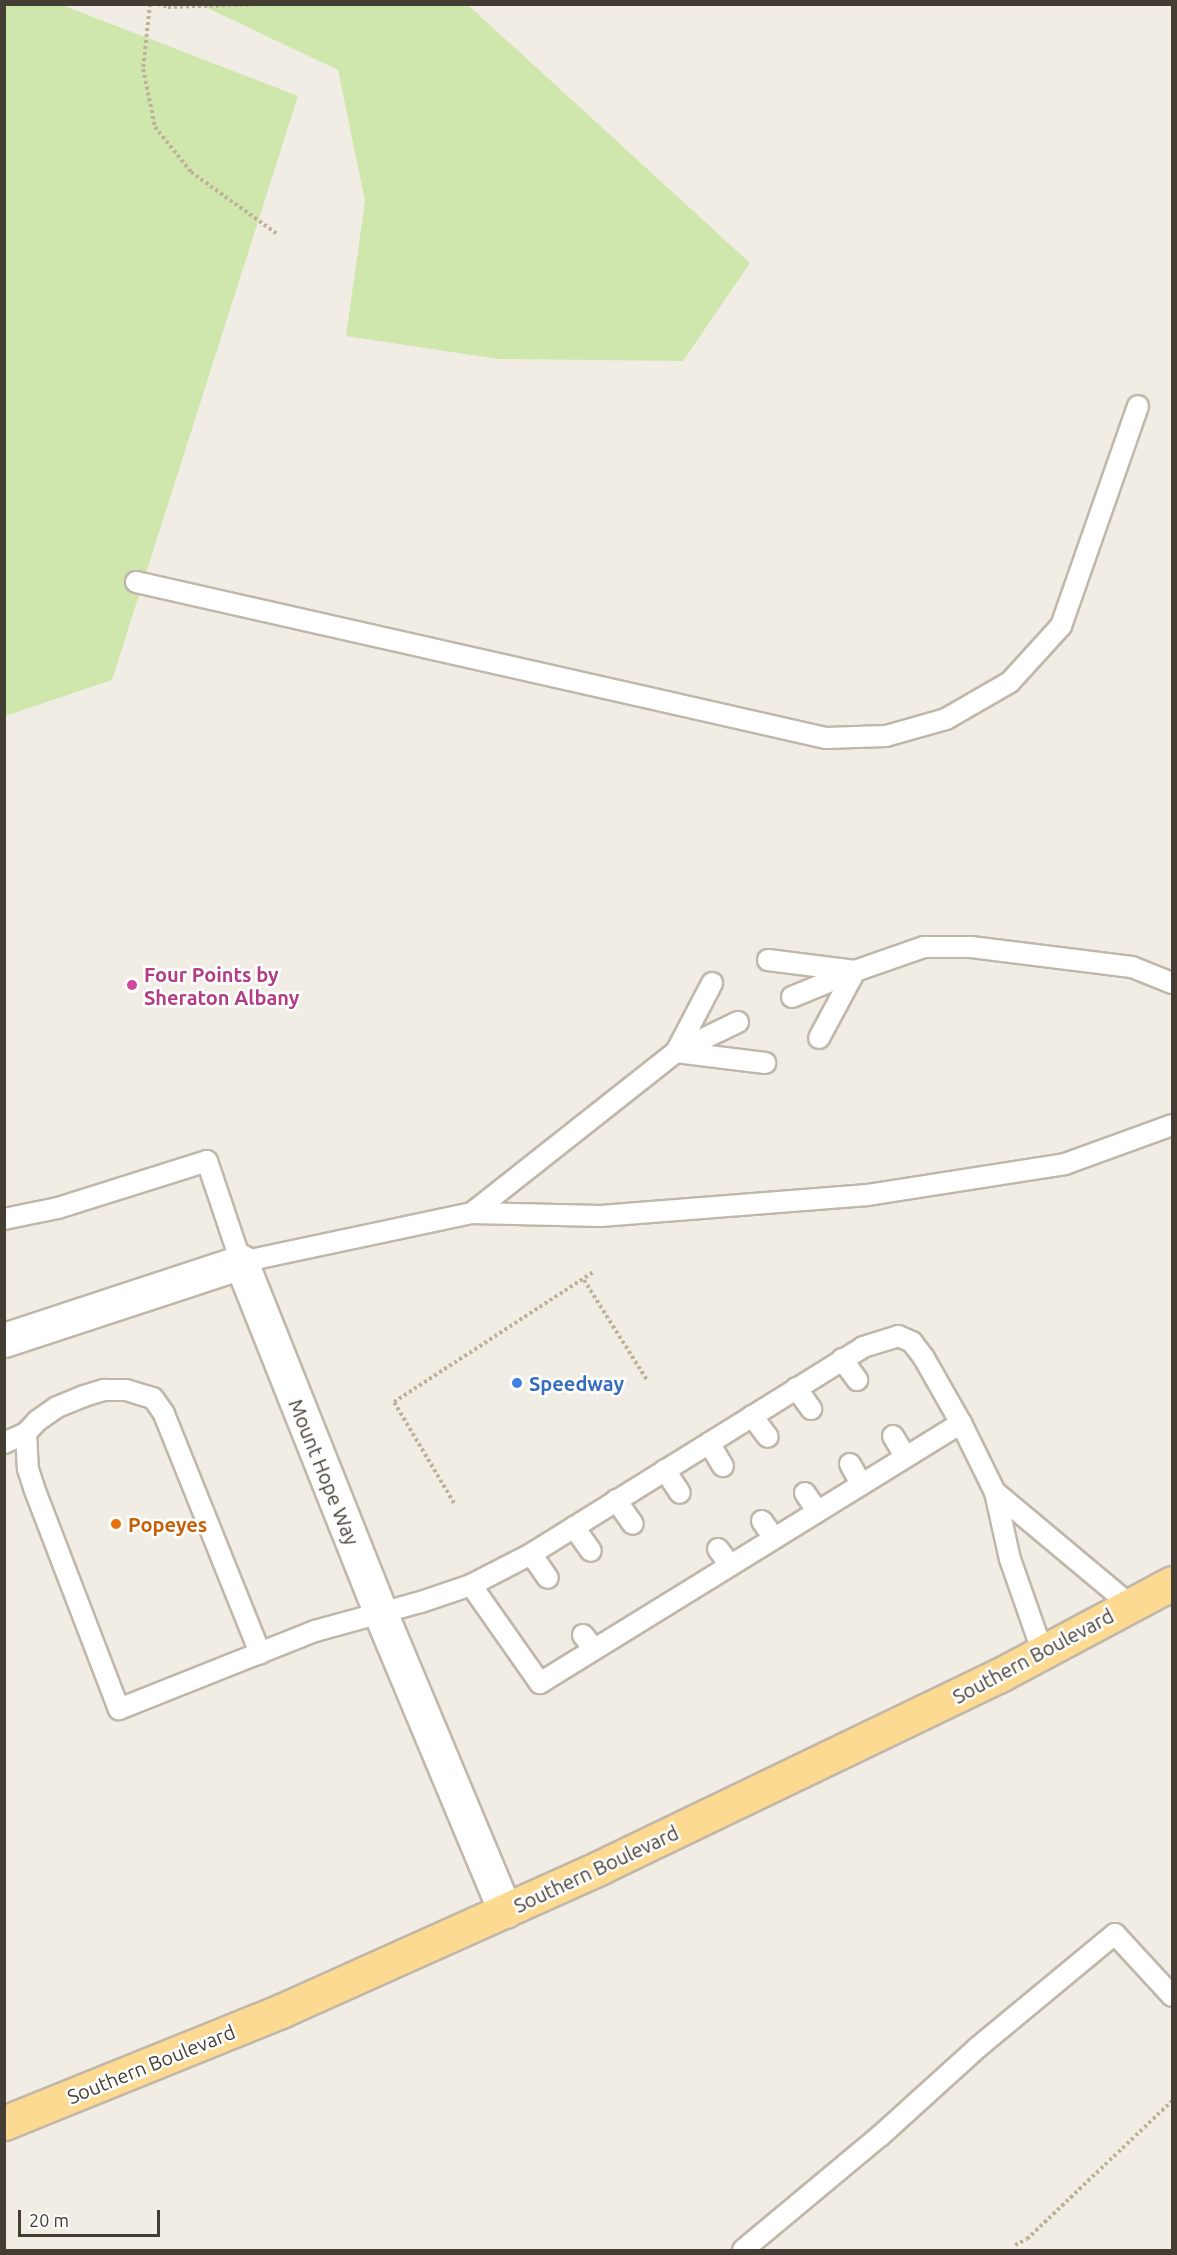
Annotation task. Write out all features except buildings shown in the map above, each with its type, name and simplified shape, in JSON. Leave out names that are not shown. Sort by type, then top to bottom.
[{"type":"main road","name":"Southern Boulevard","points":[[4,2122],[281,2011],[505,1911],[762,1792],[1043,1653],[1173,1583]]},
{"type":"street","points":[[4,1340],[241,1262]]},
{"type":"street","name":"Mount Hope Way","points":[[241,1262],[380,1612],[505,1911]]},
{"type":"lane","points":[[136,582],[826,738],[886,736],[946,720],[1010,682],[1061,626],[1138,406]]},
{"type":"lane","points":[[792,997],[855,971],[924,947],[971,947],[1132,967],[1173,983]]},
{"type":"lane","points":[[768,960],[855,971]]},
{"type":"lane","points":[[819,1038],[855,971]]},
{"type":"lane","points":[[676,1052],[712,983]]},
{"type":"lane","points":[[472,1213],[676,1052],[738,1022]]},
{"type":"lane","points":[[676,1052],[765,1063]]},
{"type":"lane","points":[[4,1219],[58,1208],[207,1161],[241,1262],[472,1213],[601,1216],[867,1195],[1065,1164],[1173,1125]]},
{"type":"lane","points":[[26,1433],[27,1459],[34,1488],[120,1709],[315,1631],[421,1602],[471,1585],[531,1554],[842,1359],[863,1347],[898,1336],[912,1342],[924,1358],[961,1423],[995,1492],[1010,1559],[1043,1653]]},
{"type":"lane","points":[[842,1359],[857,1380]]},
{"type":"lane","points":[[796,1388],[811,1409]]},
{"type":"lane","points":[[4,1443],[26,1433],[37,1421],[57,1407],[84,1396],[104,1390],[126,1390],[153,1398],[164,1414],[260,1653]]},
{"type":"lane","points":[[752,1416],[768,1437]]},
{"type":"lane","points":[[471,1585],[540,1683],[589,1642],[632,1614],[678,1586],[730,1565],[961,1423]]},
{"type":"lane","points":[[893,1436],[905,1456]]},
{"type":"lane","points":[[709,1443],[723,1466]]},
{"type":"lane","points":[[850,1464],[861,1484]]},
{"type":"lane","points":[[665,1470],[680,1494]]},
{"type":"lane","points":[[995,1492],[1130,1605]]},
{"type":"lane","points":[[805,1493],[817,1511]]},
{"type":"lane","points":[[616,1500],[633,1524]]},
{"type":"lane","points":[[762,1521],[774,1538]]},
{"type":"lane","points":[[574,1527],[591,1551]]},
{"type":"lane","points":[[718,1549],[730,1565]]},
{"type":"lane","points":[[531,1554],[548,1578]]},
{"type":"lane","points":[[743,2250],[880,2136],[992,2035],[1115,1934],[1173,1996]]},
{"type":"path","points":[[150,4],[143,69],[155,127],[191,172],[276,233]]},
{"type":"path","points":[[158,4],[168,7],[261,4]]},
{"type":"path","points":[[454,1503],[394,1402],[595,1271]]},
{"type":"path","points":[[584,1280],[646,1380]]},
{"type":"path","points":[[1015,2245],[1027,2239],[1173,2101]]},
{"type":"green space","points":[[4,5],[62,5],[298,96],[112,680],[5,716]]},
{"type":"green space","points":[[201,5],[468,5],[750,263],[683,361],[498,359],[346,336],[365,201],[338,70]]},
{"type":"place","name":"Four Points by Sheraton Albany","points":[[132,985]]},
{"type":"place","name":"Speedway","points":[[517,1383]]},
{"type":"place","name":"Popeyes","points":[[116,1524]]}]
